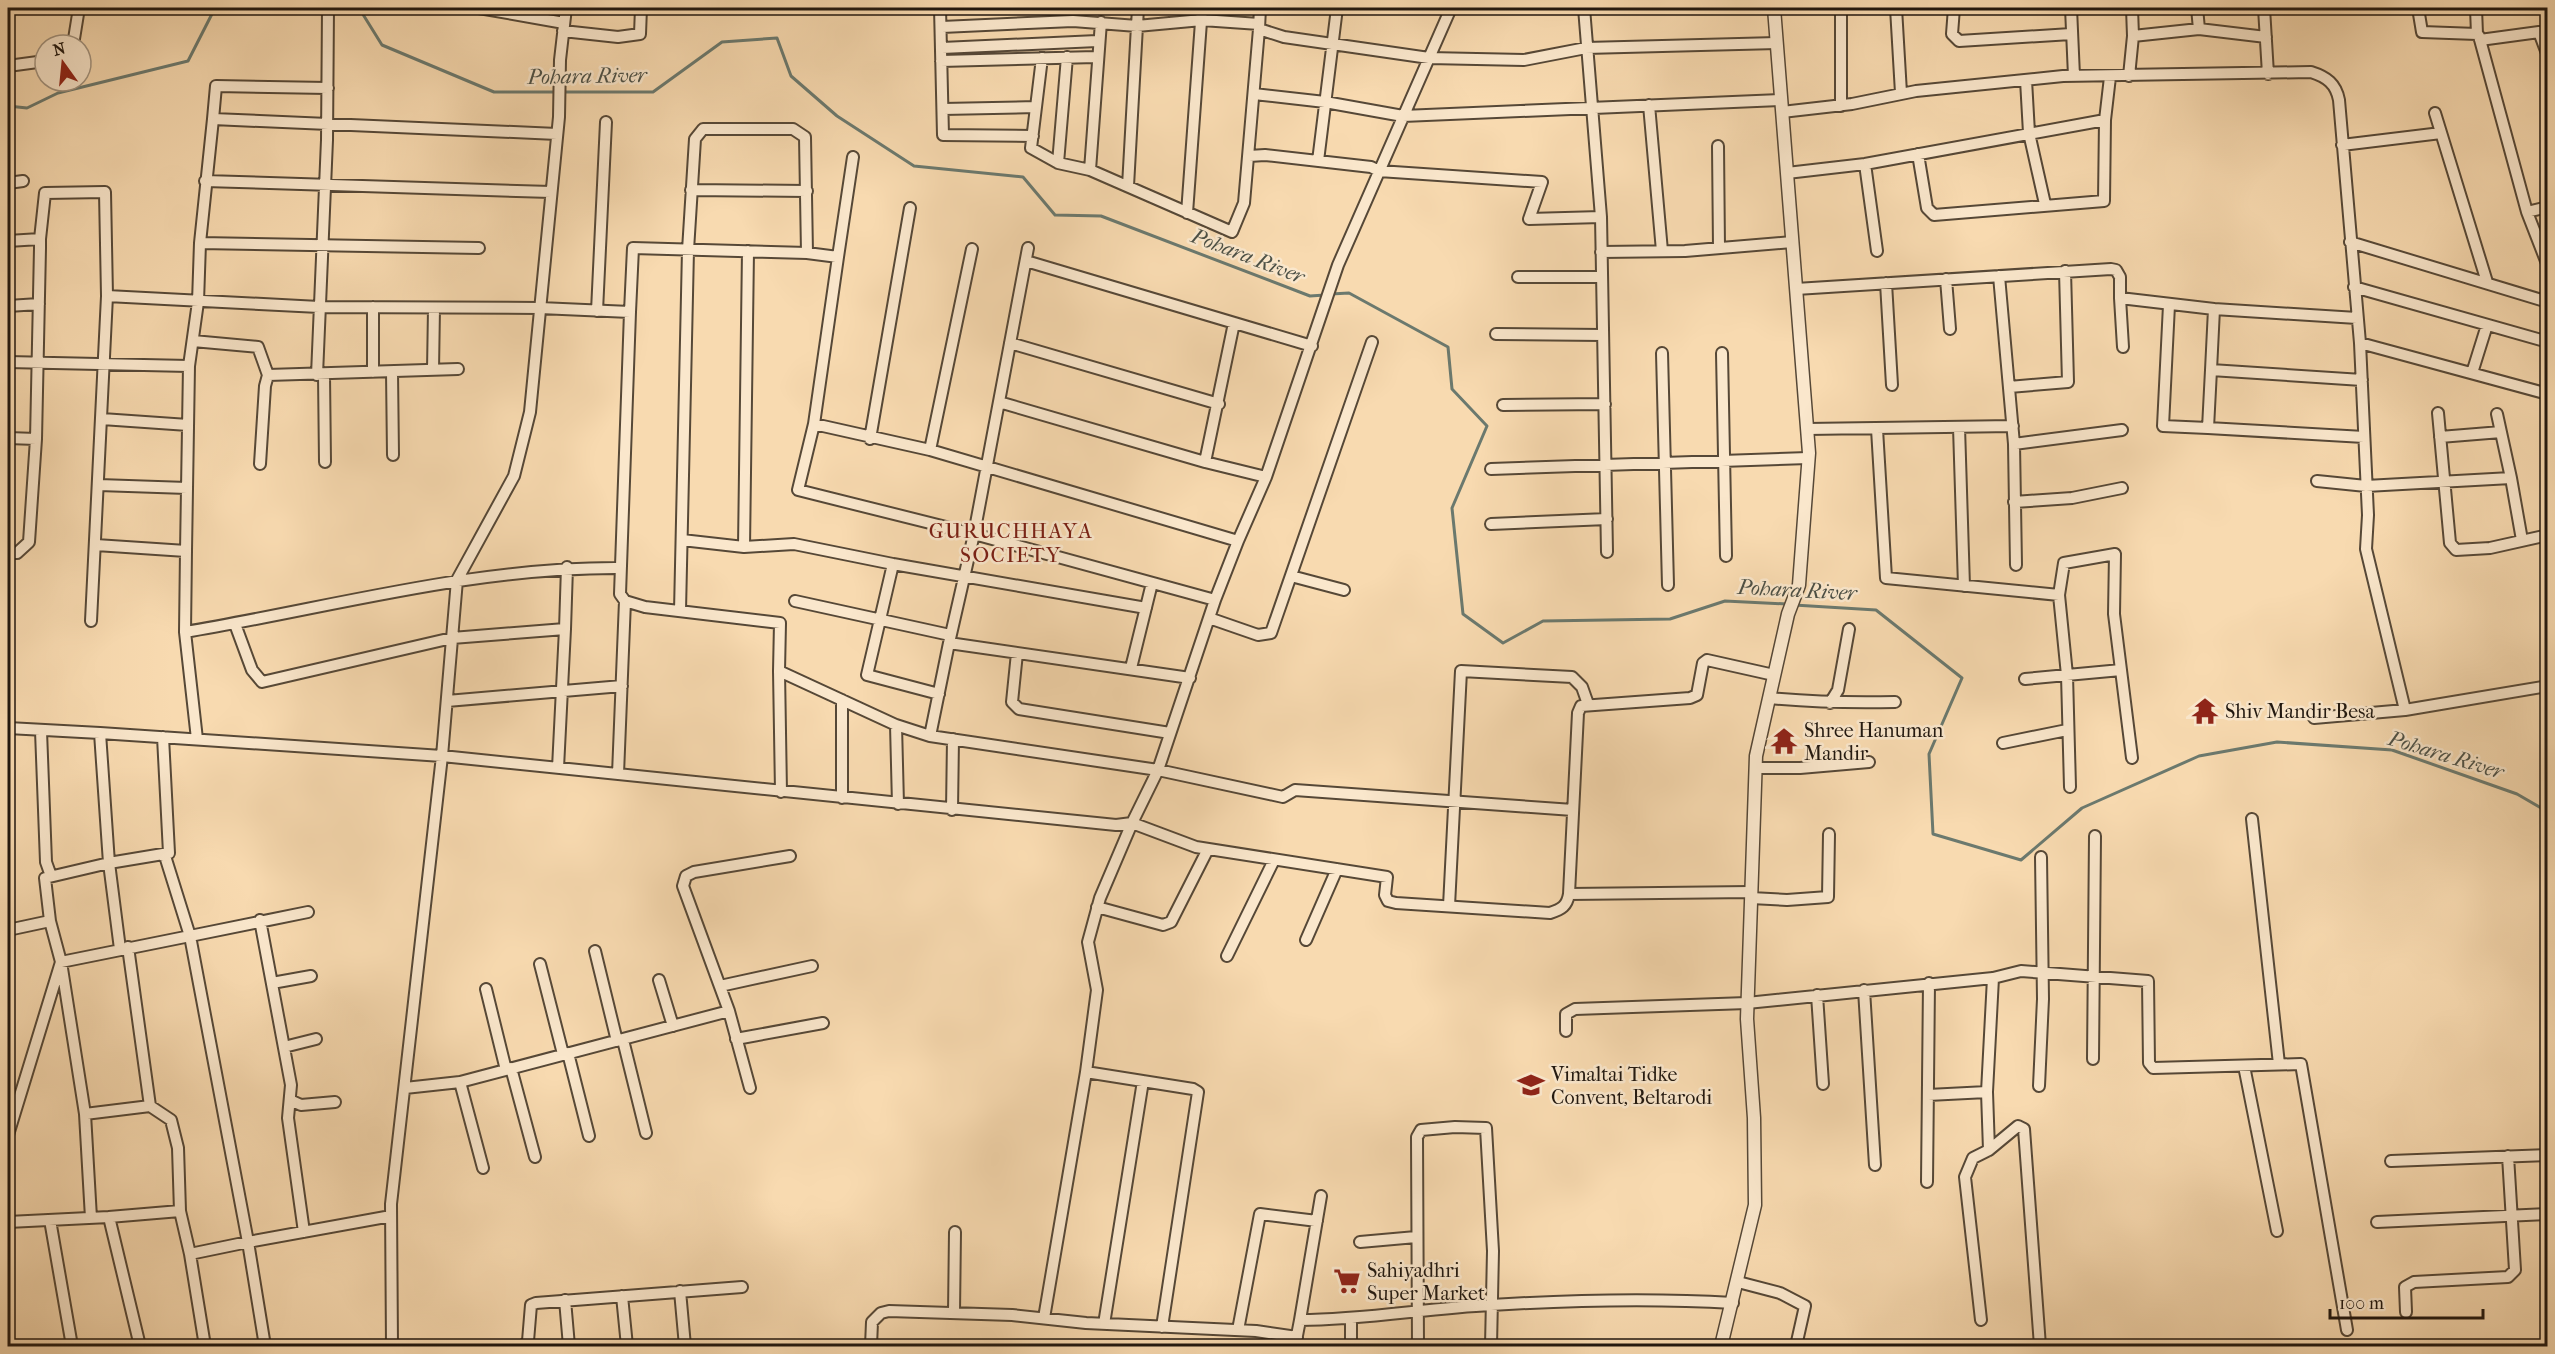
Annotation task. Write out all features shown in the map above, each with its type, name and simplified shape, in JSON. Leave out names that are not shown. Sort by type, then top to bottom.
[{"type":"street","points":[[75,33],[79,8]]},
{"type":"street","points":[[479,8],[618,37],[640,34],[641,8]]},
{"type":"street","points":[[392,1347],[391,1216],[442,756],[457,580],[514,476],[530,412],[559,117],[560,60],[566,8]]},
{"type":"street","points":[[940,8],[944,135],[1033,136]]},
{"type":"street","points":[[1128,186],[1138,8]]},
{"type":"street","points":[[1187,213],[1202,8]]},
{"type":"street","points":[[1042,58],[1031,148],[1058,163],[1090,170],[1232,232],[1244,203],[1260,8]]},
{"type":"street","points":[[1318,161],[1337,8]]},
{"type":"street","points":[[1044,1317],[1086,1072],[1096,990],[1088,942],[1097,907],[1158,770],[1215,600],[1266,477],[1338,265],[1451,8]]},
{"type":"street","points":[[1584,8],[1601,217],[1607,552]]},
{"type":"street","points":[[1721,1347],[1755,1205],[1754,1118],[1747,1003],[1756,768],[1788,614],[1799,585],[1808,458],[1774,8]]},
{"type":"street","points":[[1841,8],[1841,106]]},
{"type":"street","points":[[1896,8],[1901,93]]},
{"type":"street","points":[[1954,8],[1952,34],[1959,41],[2071,34]]},
{"type":"street","points":[[2071,8],[2074,76]]},
{"type":"street","points":[[2129,76],[2133,36],[2132,8]]},
{"type":"street","points":[[2198,8],[2199,28]]},
{"type":"street","points":[[2264,8],[2268,74]]},
{"type":"street","points":[[2418,8],[2422,32],[2478,37],[2539,32],[2547,56]]},
{"type":"street","points":[[2476,8],[2478,37],[2527,213],[2547,266]]},
{"type":"street","points":[[325,462],[320,307],[327,126],[328,9]]},
{"type":"street","points":[[942,27],[1073,21],[1137,26],[1202,20],[1259,26],[1284,37],[1429,58],[1524,60],[1586,48],[1777,43]]},
{"type":"street","points":[[1090,170],[1097,41],[1101,22]]},
{"type":"street","points":[[2133,36],[2199,28],[2266,37]]},
{"type":"street","points":[[942,48],[1097,41]]},
{"type":"street","points":[[1058,163],[1067,57]]},
{"type":"street","points":[[941,61],[1096,57]]},
{"type":"street","points":[[8,66],[33,63]]},
{"type":"street","points":[[1254,94],[1325,102],[1404,116],[1481,115],[1649,105],[1841,106],[1901,93],[2074,76],[2312,72],[2328,80],[2337,91],[2360,343],[2368,515],[2366,549],[2405,710]]},
{"type":"street","points":[[1918,154],[1927,208],[1934,215],[2045,204],[2104,201],[2105,120],[2110,77]]},
{"type":"street","points":[[2026,80],[2029,133],[2045,204]]},
{"type":"street","points":[[197,740],[184,632],[189,366],[198,302],[205,181],[216,86],[328,88]]},
{"type":"street","points":[[1649,105],[1662,251]]},
{"type":"street","points":[[943,109],[1036,107]]},
{"type":"street","points":[[2435,113],[2487,282]]},
{"type":"street","points":[[213,119],[327,126],[557,134]]},
{"type":"street","points":[[1787,173],[1865,164],[2105,120]]},
{"type":"street","points":[[597,311],[606,122]]},
{"type":"street","points":[[680,611],[688,250],[695,139],[703,129],[793,129],[805,137],[807,253]]},
{"type":"street","points":[[2342,145],[2441,133]]},
{"type":"street","points":[[1718,146],[1719,248]]},
{"type":"street","points":[[1249,156],[1371,167],[1380,171],[1542,182],[1529,219],[1601,217]]},
{"type":"street","points":[[853,157],[814,424],[798,490],[974,534],[1215,600]]},
{"type":"street","points":[[1865,164],[1877,251]]},
{"type":"street","points":[[8,183],[23,181]]},
{"type":"street","points":[[205,181],[552,192]]},
{"type":"street","points":[[691,190],[807,191]]},
{"type":"street","points":[[8,553],[17,553],[29,542],[36,439],[40,239],[45,194],[105,192],[107,296],[105,364],[91,621]]},
{"type":"street","points":[[2527,213],[2547,207]]},
{"type":"street","points":[[870,439],[910,208]]},
{"type":"street","points":[[8,241],[40,239]]},
{"type":"street","points":[[1602,252],[1662,251],[1792,242]]},
{"type":"street","points":[[2350,242],[2547,302]]},
{"type":"street","points":[[200,243],[479,248]]},
{"type":"street","points":[[618,774],[625,601],[620,594],[620,568],[633,248],[807,253],[838,257]]},
{"type":"street","points":[[930,736],[974,534],[1028,248]]},
{"type":"street","points":[[930,450],[972,249]]},
{"type":"street","points":[[744,547],[748,251]]},
{"type":"street","points":[[1026,261],[1312,346]]},
{"type":"street","points":[[1796,289],[2065,271],[2116,270],[2120,277],[2123,346]]},
{"type":"street","points":[[2009,387],[2068,382],[2065,271]]},
{"type":"street","points":[[1999,276],[2013,426],[2016,565]]},
{"type":"street","points":[[1518,277],[1602,277]]},
{"type":"street","points":[[1946,279],[1950,329]]},
{"type":"street","points":[[1886,283],[1892,385]]},
{"type":"street","points":[[2354,287],[2547,342]]},
{"type":"street","points":[[107,296],[320,307],[540,308],[630,312]]},
{"type":"street","points":[[2120,298],[2214,309],[2357,318]]},
{"type":"street","points":[[8,306],[39,304]]},
{"type":"street","points":[[2169,305],[2163,426],[2364,437]]},
{"type":"street","points":[[373,307],[373,372]]},
{"type":"street","points":[[433,370],[434,308]]},
{"type":"street","points":[[2208,428],[2214,309]]},
{"type":"street","points":[[1205,462],[1219,404],[1234,323]]},
{"type":"street","points":[[2472,373],[2487,325]]},
{"type":"street","points":[[1496,334],[1603,335]]},
{"type":"street","points":[[193,341],[258,347],[268,375],[265,386],[260,464]]},
{"type":"street","points":[[1209,618],[1258,635],[1271,633],[1372,342]]},
{"type":"street","points":[[1010,343],[1219,404]]},
{"type":"street","points":[[2360,343],[2547,394]]},
{"type":"street","points":[[1662,352],[1668,585]]},
{"type":"street","points":[[1722,353],[1726,556]]},
{"type":"street","points":[[8,362],[189,366]]},
{"type":"street","points":[[268,375],[458,369]]},
{"type":"street","points":[[2211,370],[2362,380]]},
{"type":"street","points":[[392,372],[393,454]]},
{"type":"street","points":[[999,402],[1205,462],[1266,477]]},
{"type":"street","points":[[1503,405],[1605,404]]},
{"type":"street","points":[[2438,412],[2450,543],[2456,550],[2490,548],[2547,535]]},
{"type":"street","points":[[2497,414],[2522,540]]},
{"type":"street","points":[[102,419],[188,425]]},
{"type":"street","points":[[814,424],[870,439],[930,450],[986,469],[1238,541]]},
{"type":"street","points":[[1807,429],[2013,426]]},
{"type":"street","points":[[1959,427],[1964,586]]},
{"type":"street","points":[[1877,429],[1886,578],[2059,595]]},
{"type":"street","points":[[2014,444],[2122,430]]},
{"type":"street","points":[[2440,437],[2501,432]]},
{"type":"street","points":[[8,438],[36,439]]},
{"type":"street","points":[[1491,469],[1808,458]]},
{"type":"street","points":[[2317,481],[2366,486],[2511,478]]},
{"type":"street","points":[[99,485],[187,488]]},
{"type":"street","points":[[2014,502],[2072,498],[2122,488]]},
{"type":"street","points":[[1491,524],[1607,519]]},
{"type":"street","points":[[682,540],[744,547],[794,544],[964,577],[1146,608]]},
{"type":"street","points":[[96,545],[186,551]]},
{"type":"street","points":[[2070,787],[2067,675],[2059,595],[2064,563],[2115,554],[2114,614],[2132,758]]},
{"type":"street","points":[[893,564],[867,675],[939,694]]},
{"type":"street","points":[[184,632],[457,580],[567,567],[620,568]]},
{"type":"street","points":[[558,768],[567,567]]},
{"type":"street","points":[[1291,576],[1344,590]]},
{"type":"street","points":[[1131,668],[1152,583]]},
{"type":"street","points":[[625,601],[645,607],[780,623],[781,792]]},
{"type":"street","points":[[795,601],[950,639],[1017,652],[1190,678]]},
{"type":"street","points":[[235,624],[252,670],[262,682],[452,638],[565,629]]},
{"type":"street","points":[[1830,703],[1838,690],[1849,629]]},
{"type":"street","points":[[1017,652],[1012,702],[1019,709],[1170,733]]},
{"type":"street","points":[[8,728],[442,756],[952,810],[1116,825],[1132,824],[1208,849],[1387,877],[1384,895],[1388,901],[1550,913],[1561,909],[1568,902],[1578,712],[1581,706],[1690,698],[1697,694],[1703,663],[1707,660],[1774,675]]},
{"type":"street","points":[[2025,679],[2121,670]]},
{"type":"street","points":[[779,671],[896,725],[930,736],[1158,770],[1283,797],[1295,790],[1389,799],[1410,797],[1573,810]]},
{"type":"street","points":[[1449,906],[1461,671],[1572,677],[1582,687],[1588,704]]},
{"type":"street","points":[[447,701],[622,686]]},
{"type":"street","points":[[2314,718],[2405,710],[2547,686]]},
{"type":"street","points":[[1769,698],[1830,703],[1842,701],[1895,702]]},
{"type":"street","points":[[842,700],[842,798]]},
{"type":"street","points":[[896,725],[898,804]]},
{"type":"street","points":[[2003,742],[2067,730]]},
{"type":"street","points":[[41,731],[46,862],[51,876]]},
{"type":"street","points":[[100,733],[109,863],[150,1107]]},
{"type":"street","points":[[91,1218],[85,1113],[61,962],[50,921],[45,878],[109,863],[169,854],[163,737]]},
{"type":"street","points":[[952,810],[953,739]]},
{"type":"street","points":[[1756,768],[1800,768],[1869,762]]},
{"type":"street","points":[[2252,819],[2279,1064]]},
{"type":"street","points":[[1569,894],[1751,895],[1787,900],[1828,897],[1829,834]]},
{"type":"street","points":[[2093,1059],[2096,836]]},
{"type":"street","points":[[1097,907],[1162,925],[1171,922],[1208,849]]},
{"type":"street","points":[[163,856],[165,856],[190,936],[248,1242],[265,1347]]},
{"type":"street","points":[[750,1088],[729,1011],[683,886],[686,876],[694,872],[790,856]]},
{"type":"street","points":[[2039,1086],[2042,972],[2041,857]]},
{"type":"street","points":[[1227,956],[1274,860]]},
{"type":"street","points":[[1306,940],[1337,869]]},
{"type":"street","points":[[61,962],[308,912]]},
{"type":"street","points":[[260,920],[291,1085],[288,1118],[303,1232]]},
{"type":"street","points":[[8,930],[50,921]]},
{"type":"street","points":[[595,951],[646,1133]]},
{"type":"street","points":[[8,1135],[61,962]]},
{"type":"street","points":[[540,964],[589,1136]]},
{"type":"street","points":[[720,986],[812,966]]},
{"type":"street","points":[[1566,1031],[1566,1014],[1575,1009],[1747,1003],[1993,978],[2021,972],[2148,981],[2149,1063],[2153,1068],[2301,1064],[2347,1330]]},
{"type":"street","points":[[272,983],[311,976]]},
{"type":"street","points":[[1989,1150],[1987,1092],[1993,978]]},
{"type":"street","points":[[659,980],[673,1026]]},
{"type":"street","points":[[1927,1182],[1929,983]]},
{"type":"street","points":[[486,989],[535,1157]]},
{"type":"street","points":[[1864,990],[1875,1165]]},
{"type":"street","points":[[1817,995],[1823,1084]]},
{"type":"street","points":[[405,1088],[460,1082],[729,1011]]},
{"type":"street","points":[[736,1039],[823,1023]]},
{"type":"street","points":[[284,1047],[316,1039]]},
{"type":"street","points":[[2244,1066],[2277,1231]]},
{"type":"street","points":[[1086,1072],[1193,1089],[1198,1092],[1162,1327]]},
{"type":"street","points":[[1104,1324],[1143,1081]]},
{"type":"street","points":[[460,1082],[483,1168]]},
{"type":"street","points":[[1928,1095],[1987,1092]]},
{"type":"street","points":[[290,1100],[301,1105],[335,1102]]},
{"type":"street","points":[[85,1113],[150,1107],[171,1120],[178,1148],[180,1211],[190,1254],[205,1347]]},
{"type":"street","points":[[1981,1320],[1965,1177],[1973,1158],[1989,1150],[2018,1126],[2024,1129],[2040,1347]]},
{"type":"street","points":[[1418,1347],[1417,1137],[1421,1130],[1455,1127],[1486,1128],[1493,1251],[1491,1347]]},
{"type":"street","points":[[2391,1161],[2547,1155]]},
{"type":"street","points":[[2406,1312],[2404,1287],[2414,1282],[2508,1277],[2515,1270],[2508,1156]]},
{"type":"street","points":[[871,1347],[870,1327],[881,1312],[1044,1317],[1104,1324],[1238,1330],[1296,1342],[1321,1196]]},
{"type":"street","points":[[8,1222],[180,1211]]},
{"type":"street","points":[[1238,1330],[1260,1214],[1317,1221]]},
{"type":"street","points":[[2377,1222],[2547,1214]]},
{"type":"street","points":[[190,1254],[391,1216]]},
{"type":"street","points":[[109,1217],[140,1347]]},
{"type":"street","points":[[50,1220],[72,1347]]},
{"type":"street","points":[[954,1313],[955,1232]]},
{"type":"street","points":[[1360,1242],[1416,1237]]},
{"type":"street","points":[[1738,1282],[1780,1293],[1805,1306],[1796,1347]]},
{"type":"street","points":[[523,1347],[528,1341],[531,1305],[565,1300],[742,1287]]},
{"type":"street","points":[[680,1292],[685,1347]]},
{"type":"street","points":[[622,1296],[627,1347]]},
{"type":"street","points":[[565,1300],[569,1347]]},
{"type":"street","points":[[1300,1320],[1351,1319],[1492,1305],[1680,1300],[1733,1303]]},
{"type":"street","points":[[1351,1319],[1351,1347]]},
{"type":"street","points":[[8,1338],[9,1347]]},
{"type":"waterway","name":"Pohara River","points":[[8,106],[27,108],[58,93],[188,61],[215,8]]},
{"type":"waterway","name":"Pohara River","points":[[359,8],[382,45],[494,92],[653,92],[722,42],[777,38],[791,76],[837,116],[914,166],[1023,177],[1055,215],[1101,216],[1310,296],[1325,295]]},
{"type":"waterway","name":"Pohara River","points":[[1331,294],[1349,293],[1448,347],[1452,389],[1487,426],[1452,508],[1463,614],[1503,643],[1543,621],[1670,619],[1725,601],[1787,604]]},
{"type":"waterway","name":"Pohara River","points":[[1794,605],[1876,610],[1962,678],[1929,754],[1933,834],[2021,860],[2082,808],[2199,756],[2277,742],[2392,750],[2517,794],[2548,812]]},
{"type":"place","name":"Shiv Mandir Besa","points":[[2205,711]]},
{"type":"place","name":"Shree Hanuman Mandir","points":[[1784,741]]},
{"type":"place","name":"Vimaltai Tidke Convent, Beltarodi","points":[[1531,1085]]},
{"type":"place","name":"Sahiyadhri Super Market","points":[[1347,1281]]},
{"type":"district","name":"GURUCHHAYA SOCIETY","points":[[1011,543]]}]
